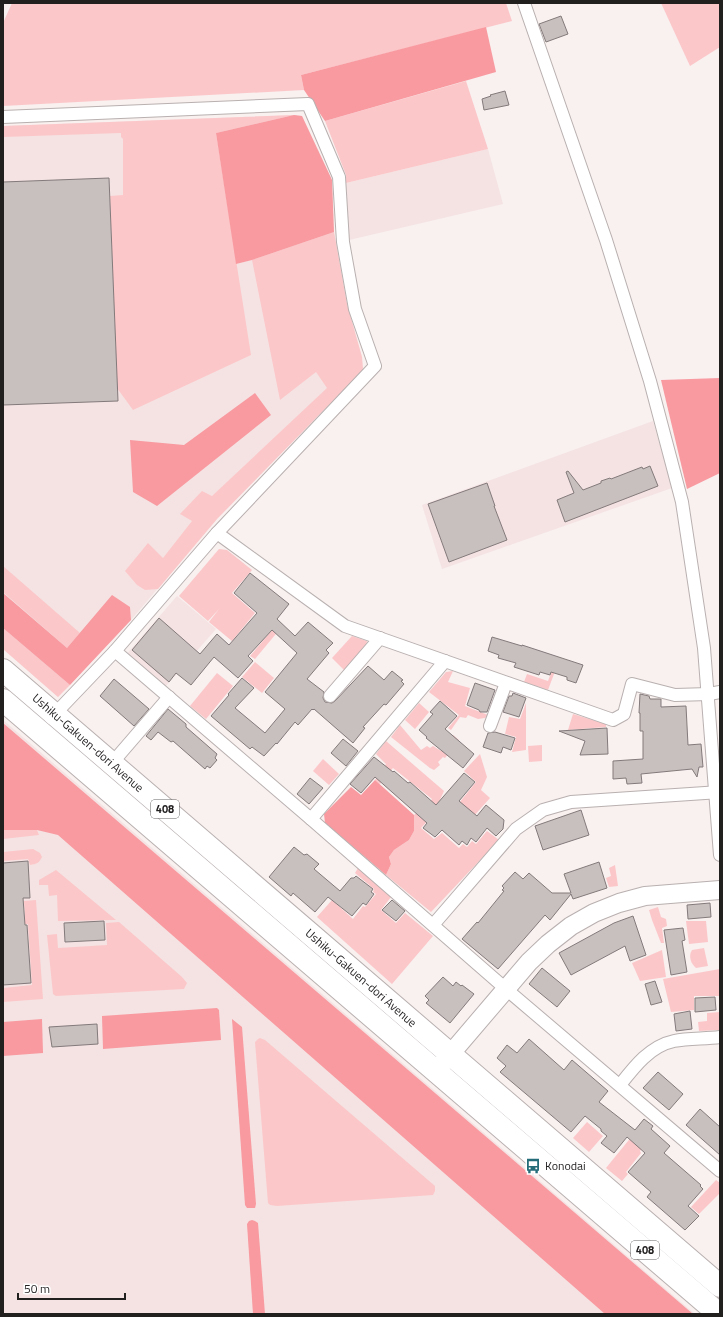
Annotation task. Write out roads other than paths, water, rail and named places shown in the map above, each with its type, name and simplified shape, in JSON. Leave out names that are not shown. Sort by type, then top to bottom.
[{"type":"highway","name":"Ushiku-Gakuen-dori Avenue","points":[[3,670],[720,1286]]},
{"type":"highway","name":"Ushiku-Gakuen-dori Avenue","points":[[3,700],[719,1314]]},
{"type":"street","points":[[524,3],[606,240],[650,381],[682,502],[699,611],[714,693],[720,855]]},
{"type":"street","points":[[3,118],[308,104],[339,177],[343,242],[355,309],[375,366],[217,533],[115,651],[39,731]]},
{"type":"street","points":[[217,533],[346,626],[613,720],[624,714],[632,684],[675,695],[714,693]]},
{"type":"street","points":[[330,696],[380,638]]},
{"type":"street","points":[[115,651],[433,924],[506,989],[720,1171]]},
{"type":"street","points":[[311,819],[445,661]]},
{"type":"street","points":[[490,726],[506,683]]},
{"type":"street","points":[[119,755],[169,697]]},
{"type":"street","points":[[433,924],[516,829],[543,810],[571,802],[718,792]]},
{"type":"street","points":[[436,1071],[529,962],[548,944],[571,926],[594,913],[619,903],[645,896],[720,890]]},
{"type":"street","points":[[620,1085],[646,1055],[660,1045],[674,1041],[720,1037]]},
{"type":"place","name":"Konodai","points":[[533,1166]]}]
